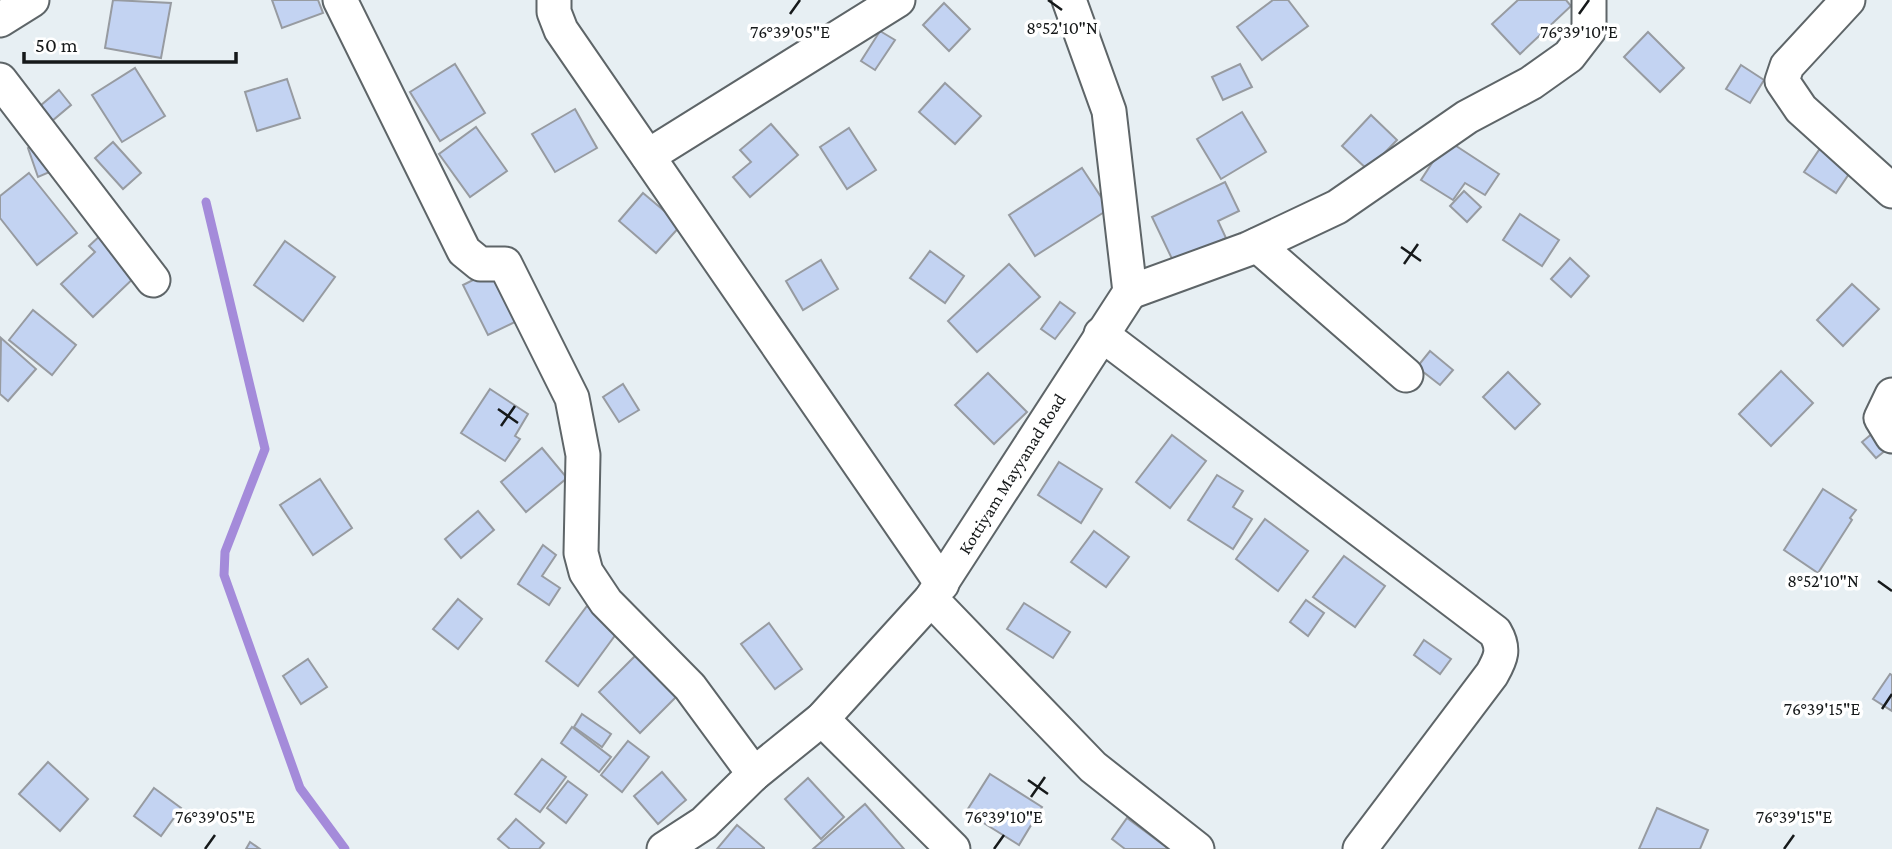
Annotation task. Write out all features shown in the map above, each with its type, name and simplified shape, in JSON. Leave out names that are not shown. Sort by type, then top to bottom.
[{"type":"street","points":[[0,20],[32,0]]},
{"type":"street","points":[[340,0],[464,251],[480,264],[505,264],[572,398],[583,455],[580,553],[586,572],[607,602],[690,687],[754,774]]},
{"type":"street","points":[[554,0],[554,12],[561,30],[648,156],[936,592],[1093,767],[1197,849]]},
{"type":"street","points":[[648,156],[898,0]]},
{"type":"street","points":[[1069,0],[1109,111],[1130,292],[1257,245],[1337,207],[1467,117],[1531,83],[1569,56],[1589,30],[1589,0]]},
{"type":"street","points":[[1848,0],[1787,66],[1782,81],[1801,108],[1892,191]]},
{"type":"street","points":[[0,80],[153,280]]},
{"type":"street","points":[[1257,245],[1406,375]]},
{"type":"street","name":"Kottiyam Mayyanad Road","points":[[664,849],[704,823],[754,774],[822,719],[936,592],[1130,292]]},
{"type":"street","points":[[1101,334],[1495,632],[1503,644],[1501,659],[1492,674],[1360,849]]},
{"type":"street","points":[[1892,395],[1881,418],[1892,436]]},
{"type":"street","points":[[822,719],[946,847]]},
{"type":"building","points":[[113,0],[171,3],[161,58],[105,48]]},
{"type":"building","points":[[272,0],[318,0],[323,13],[282,28]]},
{"type":"building","points":[[1273,0],[1288,0],[1308,26],[1262,60],[1237,27]]},
{"type":"building","points":[[1518,0],[1566,0],[1571,6],[1520,54],[1492,24]]},
{"type":"building","points":[[944,3],[970,29],[949,51],[923,25]]},
{"type":"building","points":[[880,31],[895,40],[875,70],[861,61]]},
{"type":"building","points":[[1648,32],[1684,68],[1660,92],[1624,57]]},
{"type":"building","points":[[455,64],[485,113],[440,141],[410,92]]},
{"type":"building","points":[[1240,64],[1252,87],[1223,100],[1212,77]]},
{"type":"building","points":[[1741,65],[1764,80],[1750,103],[1726,89]]},
{"type":"building","points":[[135,68],[165,116],[122,142],[92,95]]},
{"type":"building","points":[[287,79],[300,118],[257,131],[245,92]]},
{"type":"building","points":[[945,83],[981,116],[955,144],[919,112]]},
{"type":"building","points":[[59,90],[71,105],[52,121],[40,106]]},
{"type":"building","points":[[575,109],[597,148],[555,172],[532,134]]},
{"type":"building","points":[[1242,112],[1266,152],[1221,179],[1197,139]]},
{"type":"building","points":[[1371,115],[1397,140],[1368,170],[1342,146]]},
{"type":"building","points":[[771,124],[798,155],[750,197],[733,177],[751,162],[740,150]]},
{"type":"building","points":[[476,127],[507,171],[470,197],[439,154]]},
{"type":"building","points":[[849,128],[876,170],[847,189],[820,147]]},
{"type":"building","points":[[1447,140],[1499,174],[1485,195],[1465,183],[1453,200],[1421,180]]},
{"type":"building","points":[[113,142],[141,173],[123,189],[95,158]]},
{"type":"building","points":[[42,143],[52,171],[38,177],[28,148]]},
{"type":"building","points":[[1821,147],[1853,168],[1836,193],[1804,172]]},
{"type":"building","points":[[1082,168],[1109,209],[1035,256],[1009,215]]},
{"type":"building","points":[[29,173],[77,233],[37,265],[0,218],[0,196]]},
{"type":"building","points":[[1225,182],[1239,211],[1218,221],[1226,238],[1174,263],[1152,217]]},
{"type":"building","points":[[1464,191],[1481,207],[1467,222],[1450,206]]},
{"type":"building","points":[[643,193],[681,225],[656,253],[619,221]]},
{"type":"building","points":[[1520,214],[1559,240],[1542,266],[1503,240]]},
{"type":"building","points":[[103,233],[140,272],[93,317],[61,284],[95,252],[89,246]]},
{"type":"building","points":[[285,241],[335,277],[303,321],[254,285]]},
{"type":"building","points":[[930,251],[964,276],[945,303],[910,278]]},
{"type":"building","points":[[1570,258],[1589,276],[1571,297],[1551,279]]},
{"type":"building","points":[[821,260],[838,289],[803,310],[786,281]]},
{"type":"building","points":[[1009,264],[1040,297],[977,352],[948,321]]},
{"type":"building","points":[[499,267],[525,317],[488,335],[463,285]]},
{"type":"building","points":[[1852,284],[1879,309],[1843,346],[1817,320]]},
{"type":"building","points":[[1060,302],[1075,313],[1055,339],[1041,329]]},
{"type":"building","points":[[33,310],[76,345],[52,375],[9,340]]},
{"type":"building","points":[[1,338],[36,369],[8,401],[0,394]]},
{"type":"building","points":[[1430,351],[1453,370],[1440,385],[1417,367]]},
{"type":"building","points":[[1781,371],[1813,403],[1771,446],[1739,414]]},
{"type":"building","points":[[1508,372],[1540,404],[1515,429],[1483,397]]},
{"type":"building","points":[[988,373],[1027,412],[994,444],[955,405]]},
{"type":"building","points":[[623,384],[639,410],[619,422],[603,397]]},
{"type":"building","points":[[490,389],[528,414],[515,436],[520,439],[505,461],[461,433]]},
{"type":"building","points":[[1880,427],[1892,445],[1876,458],[1862,442]]},
{"type":"building","points":[[1172,435],[1206,461],[1170,508],[1136,482]]},
{"type":"building","points":[[542,448],[567,478],[526,512],[501,482]]},
{"type":"building","points":[[1059,462],[1102,489],[1081,523],[1038,495]]},
{"type":"building","points":[[1217,475],[1243,491],[1233,507],[1252,519],[1233,549],[1188,520]]},
{"type":"building","points":[[320,479],[352,528],[313,555],[280,505]]},
{"type":"building","points":[[1823,489],[1856,510],[1818,573],[1784,550]]},
{"type":"building","points":[[478,511],[494,530],[461,558],[445,539]]},
{"type":"building","points":[[1265,519],[1308,551],[1278,591],[1236,559]]},
{"type":"building","points":[[1094,531],[1129,557],[1106,587],[1071,562]]},
{"type":"building","points":[[543,545],[556,555],[542,576],[560,588],[549,605],[518,584]]},
{"type":"building","points":[[1344,556],[1385,586],[1355,627],[1313,597]]},
{"type":"building","points":[[458,599],[482,619],[458,649],[433,629]]},
{"type":"building","points":[[1306,600],[1324,613],[1308,636],[1290,622]]},
{"type":"building","points":[[1024,603],[1070,632],[1053,658],[1007,629]]},
{"type":"building","points":[[587,606],[619,630],[578,686],[546,661]]},
{"type":"building","points":[[769,623],[802,669],[775,689],[741,644]]},
{"type":"building","points":[[1424,640],[1451,659],[1440,674],[1414,655]]},
{"type":"building","points":[[642,649],[683,690],[640,733],[599,692]]},
{"type":"building","points":[[308,659],[327,687],[301,704],[283,676]]},
{"type":"building","points":[[1890,674],[1892,675],[1892,711],[1873,699]]},
{"type":"building","points":[[582,714],[611,734],[602,747],[574,727]]},
{"type":"building","points":[[572,727],[611,757],[599,772],[561,743]]},
{"type":"building","points":[[628,741],[649,757],[622,792],[601,775]]},
{"type":"building","points":[[542,759],[566,777],[540,812],[515,794]]},
{"type":"building","points":[[48,762],[88,799],[60,831],[19,794]]},
{"type":"building","points":[[662,772],[686,800],[658,824],[634,796]]},
{"type":"building","points":[[990,774],[1042,807],[1019,845],[966,812]]},
{"type":"building","points":[[808,778],[844,817],[821,839],[785,799]]},
{"type":"building","points":[[568,781],[587,795],[566,823],[547,808]]},
{"type":"building","points":[[154,788],[181,808],[161,836],[134,816]]},
{"type":"building","points":[[865,804],[904,849],[813,849]]},
{"type":"building","points":[[1657,808],[1708,830],[1700,849],[1639,849]]},
{"type":"building","points":[[1127,818],[1169,849],[1125,849],[1112,839]]},
{"type":"building","points":[[516,819],[544,843],[539,849],[510,849],[498,839]]},
{"type":"building","points":[[737,825],[764,848],[764,849],[717,849]]},
{"type":"building","points":[[250,842],[260,849],[246,849]]},
{"type":"waterway","points":[[206,202],[265,449],[225,552],[224,575],[300,788],[345,849]]}]
